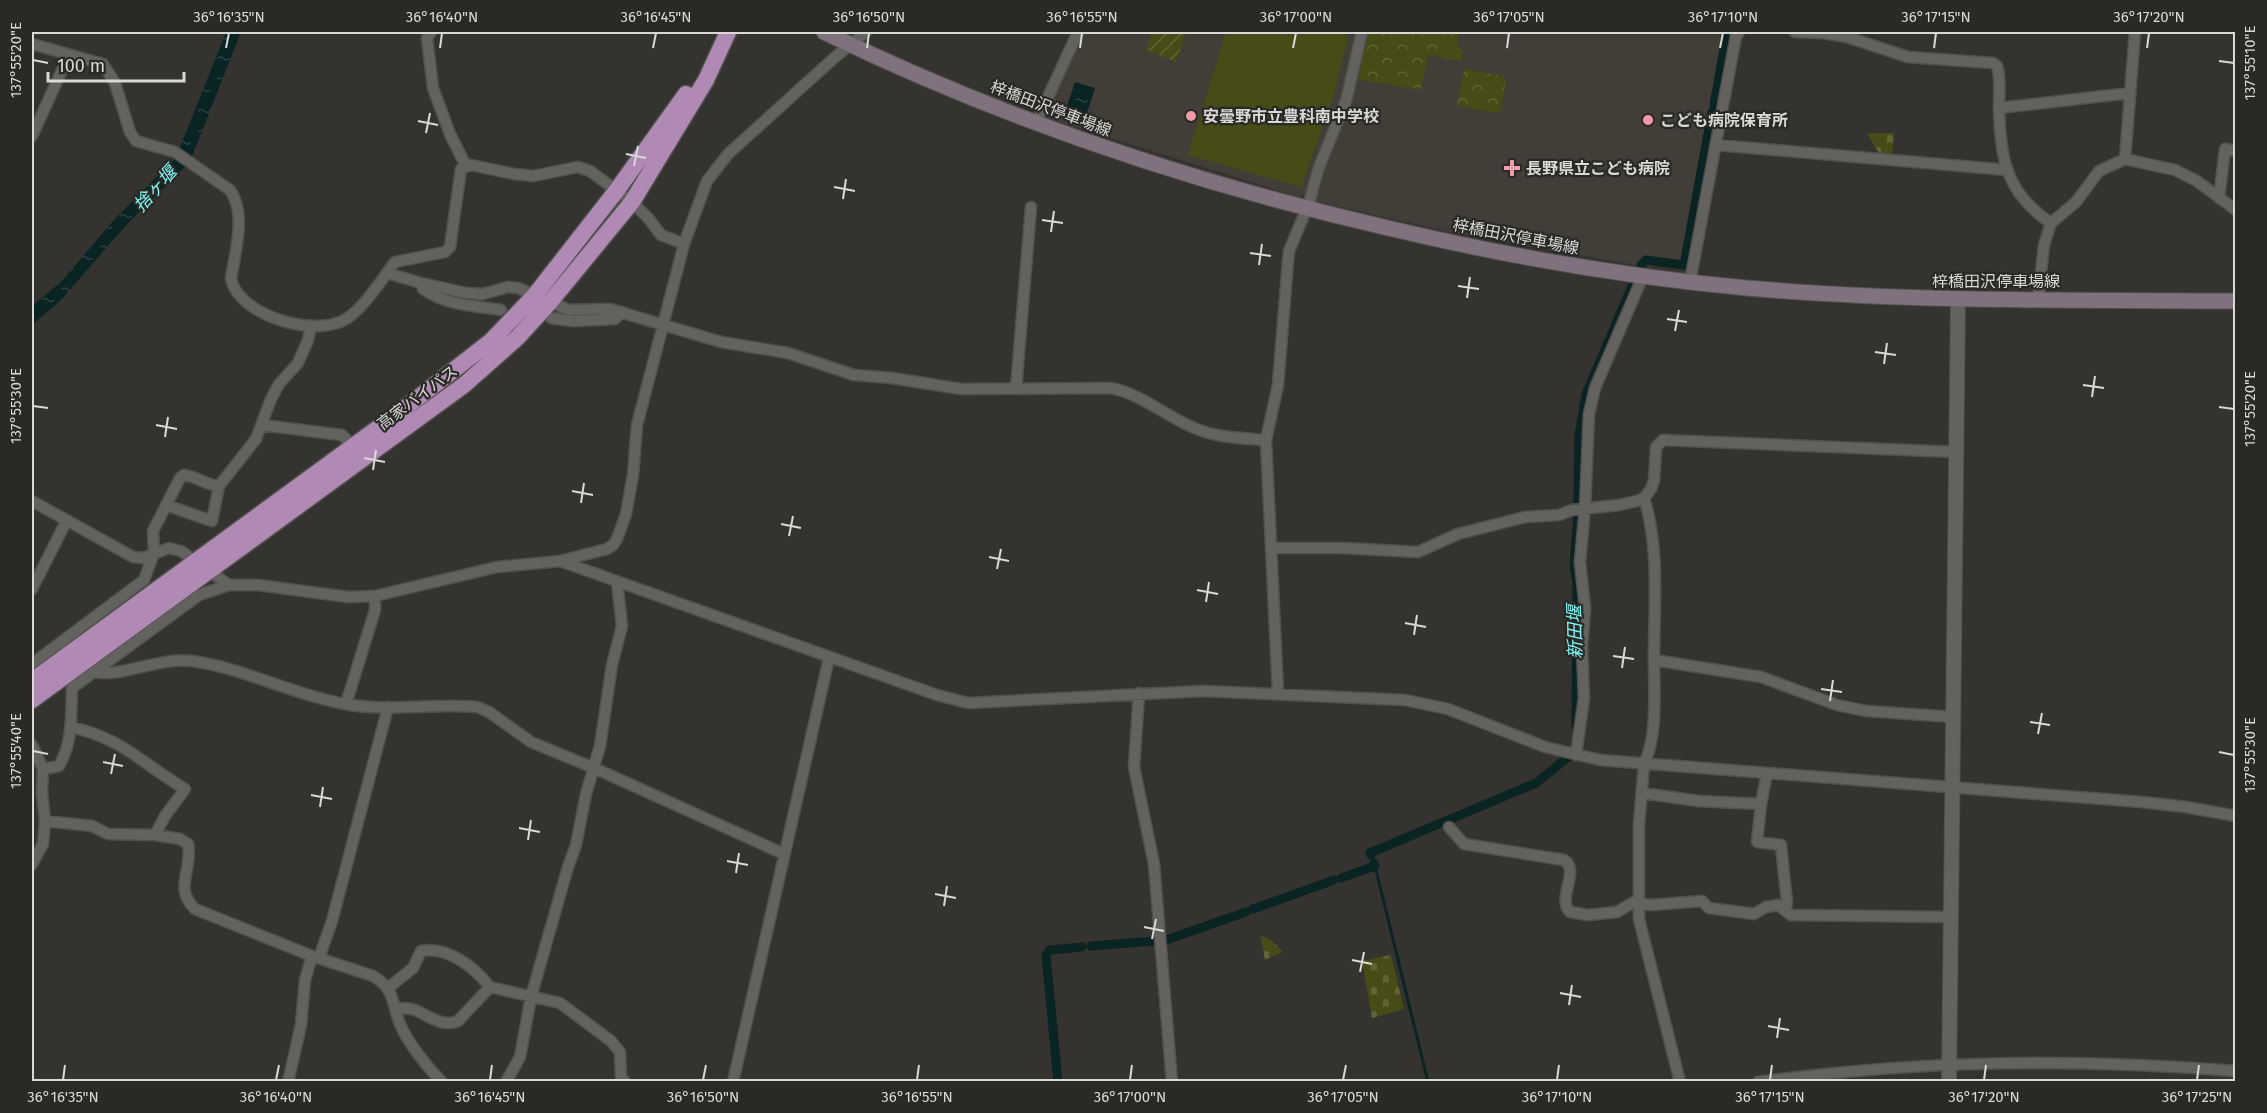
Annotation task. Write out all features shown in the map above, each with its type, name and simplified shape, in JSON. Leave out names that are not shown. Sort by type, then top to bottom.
[{"type":"highway","name":"高家バイパス","points":[[32,700],[353,446],[491,341],[545,305],[617,190],[679,104],[726,32]]},
{"type":"highway","name":"高家バイパス","points":[[32,681],[464,385],[517,338],[632,202],[706,80],[726,32]]},
{"type":"main road","name":"梓橋田沢停車場線","points":[[824,32],[1036,123],[1181,173],[1307,209],[1462,245],[1643,276],[1821,294],[1958,299],[2235,301]]},
{"type":"street","points":[[431,32],[427,38],[433,88],[450,134],[466,166]]},
{"type":"street","points":[[43,769],[59,766],[65,756],[71,728],[72,688],[199,595],[229,585],[258,585],[348,597],[375,596],[496,567],[560,561],[607,549],[613,545],[626,514],[633,475],[637,425],[662,323],[684,244],[702,192],[715,168],[866,32]]},
{"type":"street","points":[[1036,123],[1078,32]]},
{"type":"street","points":[[1278,693],[1266,440],[1278,385],[1287,261],[1307,209],[1319,167],[1346,101],[1362,32]]},
{"type":"street","points":[[1690,282],[1736,36],[1739,32]]},
{"type":"street","points":[[1796,32],[1859,36],[1908,57],[1993,63],[1998,70],[2000,142],[2014,188],[2034,211],[2051,222]]},
{"type":"street","points":[[2125,159],[2135,32]]},
{"type":"street","points":[[32,44],[103,64],[115,83],[130,132],[136,141],[177,153],[230,190],[235,197],[239,223],[231,279],[233,288],[253,308],[263,313],[311,326],[345,320],[363,303],[395,262],[445,252],[450,247],[461,170],[471,165],[533,176],[578,167],[590,171],[632,202],[661,235],[684,244]]},
{"type":"street","points":[[32,136],[69,55]]},
{"type":"street","points":[[1999,108],[2130,93]]},
{"type":"street","points":[[1716,145],[2008,170]]},
{"type":"street","points":[[2219,198],[2224,149],[2235,151]]},
{"type":"street","points":[[2038,300],[2044,245],[2051,222],[2076,202],[2099,171],[2125,159],[2175,170],[2197,181],[2235,210]]},
{"type":"street","points":[[1016,389],[1031,207]]},
{"type":"street","points":[[387,273],[422,284],[476,294],[508,287],[518,288],[573,321],[615,319],[622,312]]},
{"type":"street","points":[[1576,755],[1584,698],[1582,647],[1585,608],[1580,562],[1585,508],[1587,427],[1591,402],[1643,276]]},
{"type":"street","points":[[422,284],[423,289],[432,296],[451,302],[501,310]]},
{"type":"street","points":[[1949,1082],[1958,299]]},
{"type":"street","points":[[545,305],[569,310],[610,309],[721,342],[789,352],[854,375],[892,378],[960,389],[1111,388],[1127,391],[1193,428],[1220,436],[1266,440]]},
{"type":"street","points":[[166,505],[212,521],[219,486],[249,449],[279,384],[298,363],[308,340],[311,326]]},
{"type":"street","points":[[262,425],[342,435],[353,446]]},
{"type":"street","points":[[1272,548],[1343,548],[1418,552],[1458,534],[1525,517],[1559,515],[1585,508],[1619,505],[1644,498],[1654,481],[1656,447],[1663,440],[1956,452]]},
{"type":"street","points":[[32,664],[144,580],[154,553],[153,531],[184,475],[219,486]]},
{"type":"street","points":[[1644,498],[1654,559],[1654,660],[1652,721],[1648,757],[1644,764],[1642,793],[1639,919],[1680,1082]]},
{"type":"street","points":[[32,501],[133,557],[143,558],[169,548],[182,551],[229,585]]},
{"type":"street","points":[[32,589],[67,520]]},
{"type":"street","points":[[560,561],[829,658],[937,695],[968,703],[1203,691],[1405,700],[1468,716],[1545,747],[1576,755],[1644,764],[2142,802],[2235,816]]},
{"type":"street","points":[[506,1082],[520,1057],[531,997],[576,845],[603,728],[612,665],[623,618],[617,582]]},
{"type":"street","points":[[346,705],[375,610],[375,596]]},
{"type":"street","points":[[733,1082],[829,658]]},
{"type":"street","points":[[1654,660],[1761,677],[1838,705],[1866,711],[1954,717]]},
{"type":"street","points":[[94,672],[104,674],[159,662],[193,661],[346,705],[477,707],[489,712],[531,742],[594,768],[784,855]]},
{"type":"street","points":[[1138,693],[1134,767],[1154,864],[1172,1082]]},
{"type":"street","points":[[288,1082],[301,1025],[305,980],[332,921],[388,707]]},
{"type":"street","points":[[71,728],[95,733],[120,744],[185,789],[165,816],[155,835]]},
{"type":"street","points":[[32,745],[35,758],[43,769],[42,792],[45,821],[44,844],[32,864]]},
{"type":"street","points":[[1767,773],[1757,842],[1781,845],[1785,909]]},
{"type":"street","points":[[1642,793],[1698,801],[1761,804]]},
{"type":"street","points":[[45,821],[92,826],[108,834],[155,835],[180,839],[188,844],[184,893],[187,901],[195,909],[316,957],[373,976],[388,988],[400,1024],[408,1039],[441,1082]]},
{"type":"street","points":[[1449,827],[1464,844],[1568,862],[1571,868],[1565,903],[1570,912],[1588,915],[1617,912],[1635,902],[1651,905],[1702,901],[1709,908],[1754,914],[1766,907],[1778,905],[1791,915],[1951,917]]},
{"type":"street","points":[[388,988],[413,968],[421,951],[429,950],[453,956],[474,970],[490,987],[561,1004],[611,1041],[620,1052],[621,1077],[625,1082]]},
{"type":"street","points":[[396,1008],[409,1008],[435,1021],[452,1023],[458,1020],[490,987]]},
{"type":"street","points":[[1758,1082],[1863,1069],[1949,1064],[2074,1062],[2235,1071]]},
{"type":"shaded area","name":"安曇野市立豊科南中学校","points":[[1082,32],[1358,32],[1342,103],[1310,175],[1306,193],[1299,197],[1047,118],[1045,113]]},
{"type":"shaded area","name":"長野県立こども病院","points":[[1366,32],[1725,32],[1680,263],[1642,259],[1637,265],[1459,234],[1313,201],[1336,135]]},
{"type":"green space","points":[[1152,32],[1186,32],[1176,62],[1146,50]]},
{"type":"green space","points":[[1226,32],[1349,32],[1333,97],[1301,187],[1188,155]]},
{"type":"green space","points":[[1367,32],[1459,32],[1457,48],[1463,49],[1461,61],[1428,55],[1421,90],[1355,79]]},
{"type":"green space","points":[[1464,69],[1504,76],[1503,80],[1506,80],[1501,111],[1498,110],[1498,113],[1457,106]]},
{"type":"green space","points":[[1867,133],[1894,133],[1892,156],[1880,155]]},
{"type":"green space","points":[[1260,935],[1271,940],[1283,952],[1265,960]]},
{"type":"green space","points":[[1391,955],[1404,1009],[1372,1018],[1362,961]]},
{"type":"water","name":"捨ヶ堰","points":[[226,32],[241,32],[193,154],[185,167],[129,222],[61,300],[32,325],[32,306],[61,282],[112,222],[176,157]]},
{"type":"water","points":[[1075,82],[1095,88],[1085,119],[1065,112]]},
{"type":"waterway","name":"新田堰","points":[[1714,105],[1727,32]]},
{"type":"waterway","name":"新田堰","points":[[1641,265],[1646,260],[1684,265],[1712,112]]},
{"type":"waterway","name":"新田堰","points":[[1578,503],[1579,435],[1586,394],[1632,286]]},
{"type":"waterway","name":"新田堰","points":[[1576,727],[1577,584],[1574,565],[1578,514]]},
{"type":"waterway","name":"新田堰","points":[[1371,855],[1370,853],[1536,783],[1567,758]]},
{"type":"waterway","points":[[1341,878],[1375,866],[1374,863]]},
{"type":"waterway","points":[[1375,866],[1428,1082]]},
{"type":"waterway","points":[[1253,909],[1334,880]]},
{"type":"waterway","points":[[1166,940],[1246,912]]},
{"type":"waterway","points":[[1091,946],[1154,941]]},
{"type":"waterway","points":[[1058,1082],[1046,955],[1050,950],[1082,947]]},
{"type":"place","name":"安曇野市立豊科南中学校","points":[[1191,116]]},
{"type":"place","name":"こども病院保育所","points":[[1648,120]]},
{"type":"place","name":"長野県立こども病院","points":[[1512,168]]}]
